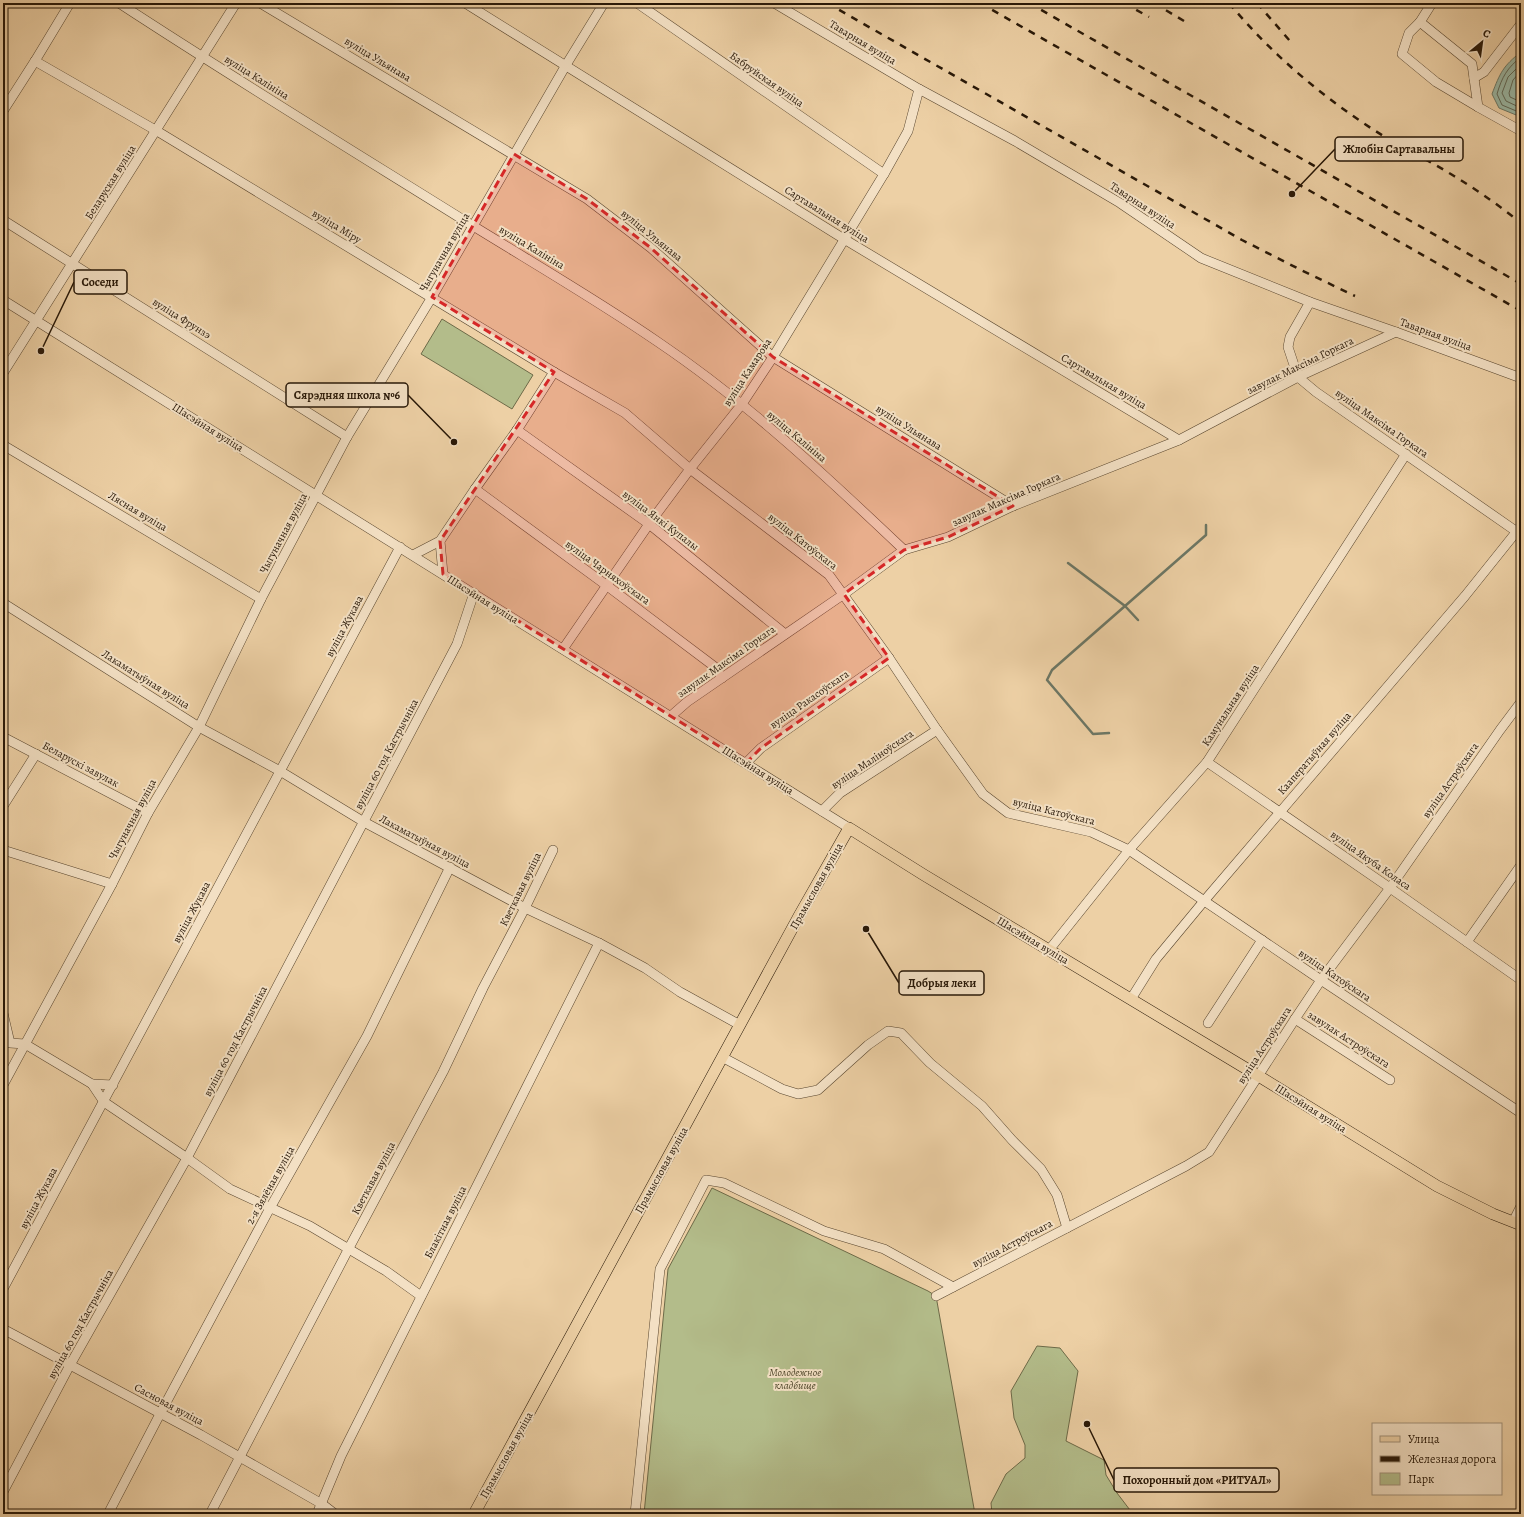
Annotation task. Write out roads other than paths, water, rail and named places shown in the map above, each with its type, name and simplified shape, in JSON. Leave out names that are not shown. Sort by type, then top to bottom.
[{"type":"main road","name":"Шасэйная вуліца","points":[[849,828],[924,875],[1257,1075],[1437,1186],[1462,1200],[1517,1224]]},
{"type":"main road","name":"Прамысловая вуліца","points":[[474,1514],[722,1057],[849,828]]},
{"type":"street","points":[[3,111],[70,3]]},
{"type":"street","name":"вуліца Калініна","points":[[119,3],[202,57],[473,226],[565,281],[659,342],[742,404],[827,477],[904,550]]},
{"type":"street","name":"Беларуская вуліца","points":[[3,373],[157,131],[236,3]]},
{"type":"street","name":"вуліца Ульянава","points":[[260,3],[587,198],[651,248],[772,356],[1012,506]]},
{"type":"street","name":"Сартавальная вуліца","points":[[466,3],[844,239],[1179,440]]},
{"type":"street","name":"Чыгуначная вуліца","points":[[3,1085],[112,884],[148,813],[199,727],[261,599],[347,437],[432,297],[566,65],[604,3]]},
{"type":"street","name":"Бабруйская вуліца","points":[[637,3],[884,174]]},
{"type":"street","name":"Таварная вуліца","points":[[774,3],[918,89],[1015,141],[1100,192],[1201,258],[1310,302],[1521,378]]},
{"type":"street","points":[[1432,3],[1420,22],[1409,33],[1402,54],[1436,82],[1521,131]]},
{"type":"street","points":[[1420,22],[1472,64],[1478,107]]},
{"type":"street","points":[[1474,78],[1484,72],[1521,24]]},
{"type":"street","name":"вуліца Міру","points":[[35,61],[157,131],[554,372],[625,413]]},
{"type":"street","name":"вуліца Камарова","points":[[563,649],[606,584],[649,524],[690,469],[742,404],[884,174],[908,131],[918,89]]},
{"type":"street","name":"вуліца Фрунзэ","points":[[3,220],[347,437]]},
{"type":"street","name":"Шасэйная вуліца","points":[[3,300],[414,555],[849,828]]},
{"type":"street","points":[[1298,377],[1288,347],[1290,337],[1310,302]]},
{"type":"street","name":"завулак Максіма Горкага","points":[[671,716],[687,702],[844,594],[904,550],[948,538],[1012,506],[1179,440],[1298,377],[1396,332]]},
{"type":"street","points":[[414,555],[440,541],[517,430],[554,372]]},
{"type":"street","name":"вуліца Максіма Горкага","points":[[1298,377],[1316,392],[1519,531]]},
{"type":"street","name":"вуліца Катоўскага","points":[[625,413],[690,469],[829,575],[844,594],[937,730],[983,794],[1008,813],[1091,832],[1129,850],[1521,1114]]},
{"type":"street","name":"вуліца Янкі Купалы","points":[[517,430],[649,524],[785,634]]},
{"type":"street","name":"Лясная вуліца","points":[[3,444],[261,599]]},
{"type":"street","name":"Камунальная вуліца","points":[[1049,950],[1129,850],[1207,762],[1406,454]]},
{"type":"street","name":"вуліца Чарняхоўскага","points":[[475,489],[606,584],[715,666],[722,678]]},
{"type":"street","name":"Кааператыўная вуліца","points":[[1131,999],[1156,959],[1204,901],[1519,531]]},
{"type":"street","points":[[440,541],[443,574]]},
{"type":"street","name":"вуліца Жукава","points":[[3,1289],[400,547]]},
{"type":"street","name":"вуліца 60 год Кастрычніка","points":[[3,1492],[70,1365],[187,1158],[458,644],[474,593]]},
{"type":"street","name":"Лакаматыўная вуліца","points":[[3,603],[199,727],[280,771],[364,822],[524,908],[599,943],[645,968],[680,992],[740,1025]]},
{"type":"street","name":"вуліца Ракасоўскага","points":[[746,763],[761,748],[888,658]]},
{"type":"street","name":"вуліца Астроўскага","points":[[936,1296],[1186,1166],[1209,1152],[1257,1075],[1321,980],[1390,888],[1521,702]]},
{"type":"street","name":"вуліца Маліноўскага","points":[[822,811],[840,794],[937,730]]},
{"type":"street","name":"Беларускі завулак","points":[[3,737],[148,813]]},
{"type":"street","points":[[3,806],[36,754]]},
{"type":"street","name":"вуліца Якуба Коласа","points":[[1207,762],[1521,980]]},
{"type":"street","points":[[3,850],[112,884]]},
{"type":"street","name":"Кветкавая вуліца","points":[[210,1514],[443,1072],[552,850]]},
{"type":"street","points":[[1468,942],[1521,866]]},
{"type":"street","name":"2-я Зялёная вуліца","points":[[108,1514],[270,1208],[367,1036],[450,867]]},
{"type":"street","points":[[1208,1023],[1262,940]]},
{"type":"street","name":"Блакітная вуліца","points":[[317,1514],[341,1456],[599,943]]},
{"type":"street","points":[[3,1013],[10,1044],[26,1044],[92,1084],[104,1102],[230,1189],[310,1226],[386,1271],[422,1296]]},
{"type":"street","name":"завулак Астроўскага","points":[[1295,1018],[1390,1080]]},
{"type":"street","points":[[722,1057],[782,1089],[798,1094],[818,1090],[868,1044],[888,1031],[901,1033],[930,1063],[982,1106],[1012,1140],[1041,1169],[1057,1196],[1067,1228]]},
{"type":"street","points":[[92,1084],[113,1085]]},
{"type":"street","points":[[635,1514],[660,1269],[706,1180],[724,1184],[824,1232],[884,1249],[953,1288]]},
{"type":"street","points":[[1517,1224],[1521,1206]]},
{"type":"street","name":"Сасновая вуліца","points":[[3,1329],[240,1457],[322,1504],[335,1514]]},
{"type":"water","points":[[1521,52],[1521,117],[1499,108],[1492,94],[1503,70]]},
{"type":"waterway","points":[[1109,733],[1093,734],[1047,680],[1052,670],[1206,535],[1206,525]]},
{"type":"waterway","points":[[1068,563],[1125,606],[1138,620]]},
{"type":"railway","points":[[827,3],[1242,240],[1355,296]]},
{"type":"railway","points":[[980,3],[1521,311]]},
{"type":"railway","points":[[1029,3],[1521,284]]},
{"type":"railway","points":[[1124,3],[1149,17]]},
{"type":"railway","points":[[1154,3],[1184,21]]},
{"type":"railway","points":[[1229,3],[1282,59],[1322,93],[1385,137],[1471,187],[1497,204],[1521,223]]},
{"type":"railway","points":[[1257,3],[1290,41]]},
{"type":"place","name":"Жлобін Сартавальны","points":[[1292,194]]},
{"type":"place","name":"Соседи","points":[[41,351]]},
{"type":"place","name":"Сярэдняя школа №6","points":[[454,442]]},
{"type":"place","name":"Добрыя леки","points":[[866,929]]},
{"type":"place","name":"Похоронный дом «РИТУАЛ»","points":[[1087,1424]]},
{"type":"park label","name":"Молодежное кладбище","points":[[795,1378]]}]
